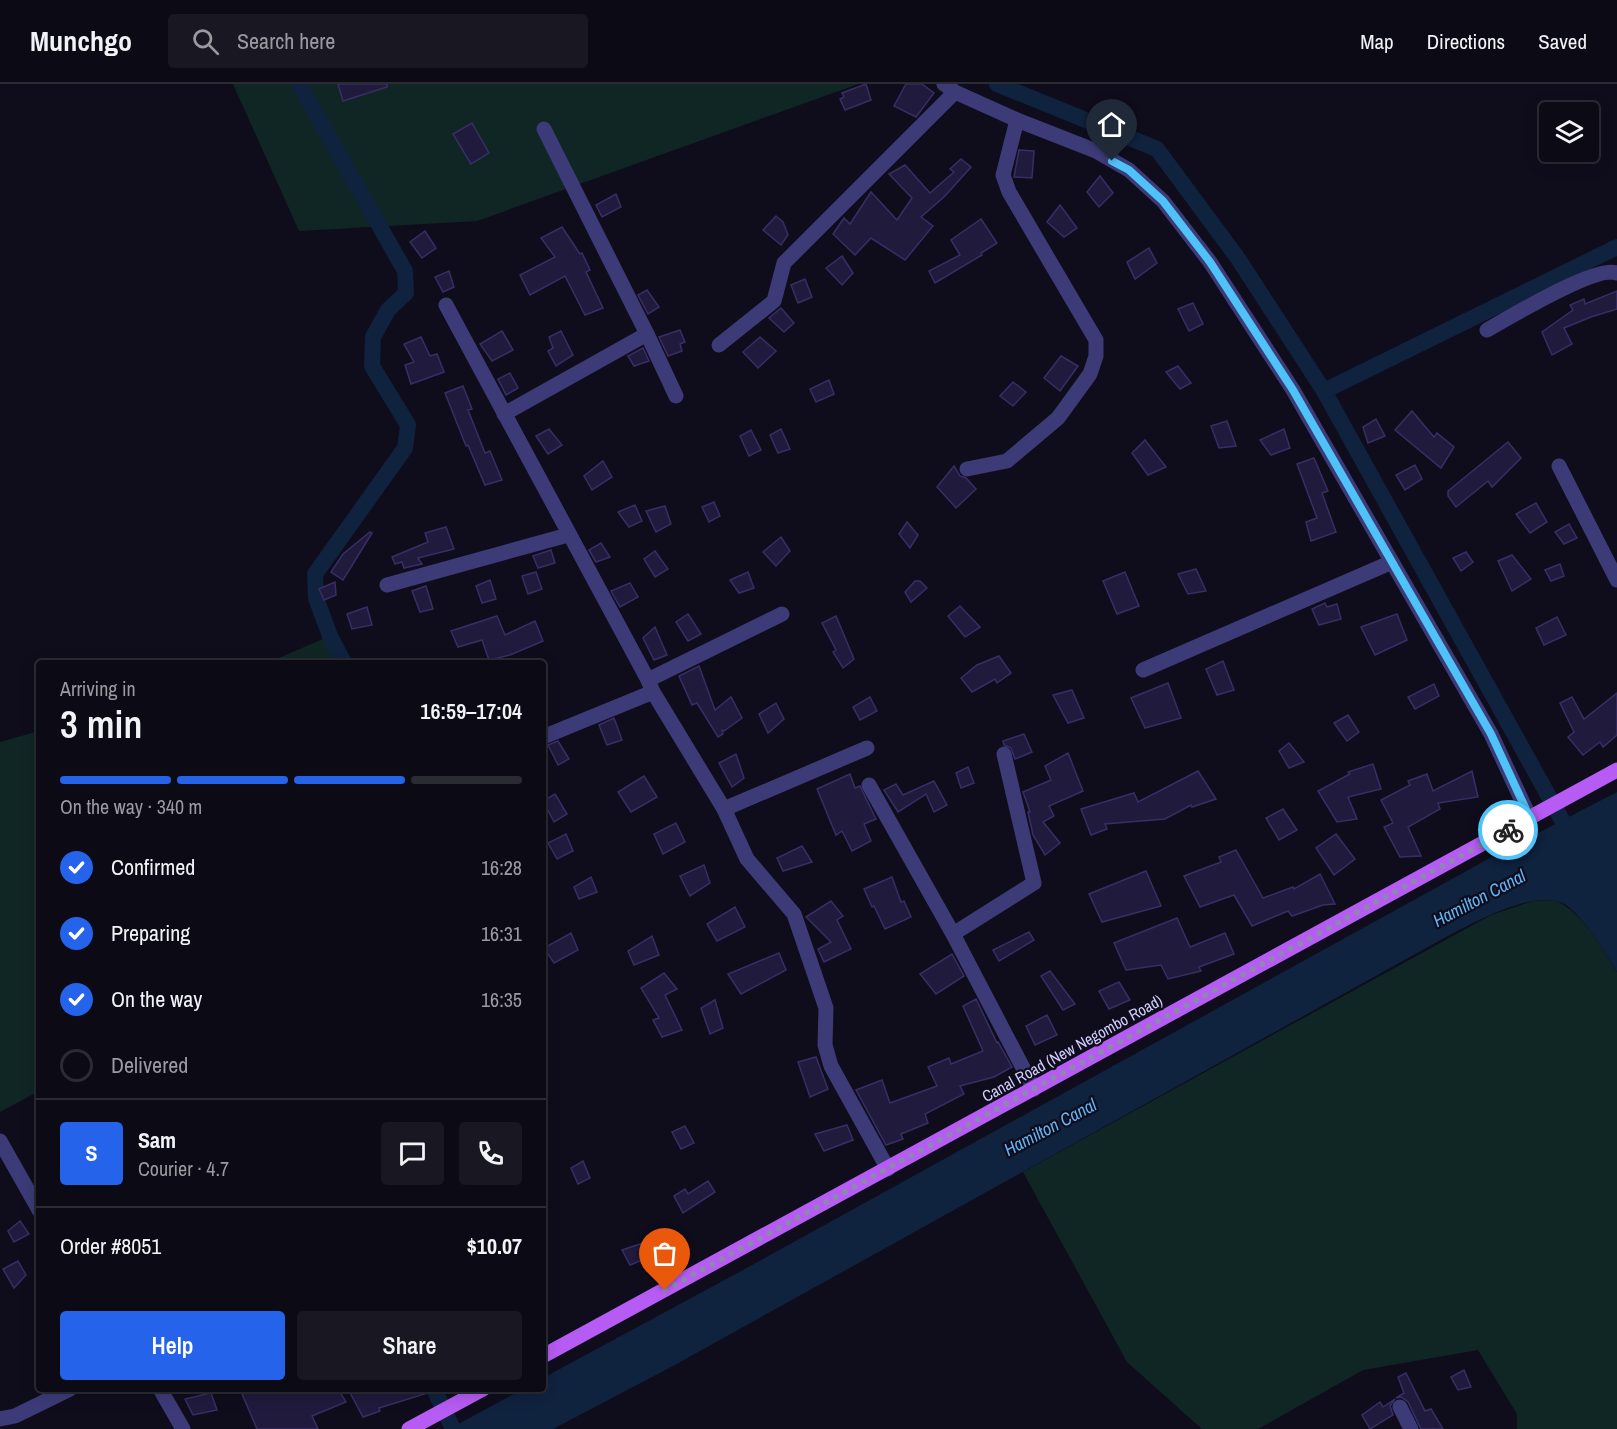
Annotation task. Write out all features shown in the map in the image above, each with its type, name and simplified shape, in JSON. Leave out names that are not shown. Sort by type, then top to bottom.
[{"type":"main road","name":"Canal Road (New Negombo Road)","points":[[546,1354],[1617,770]]},
{"type":"main road","points":[[409,1429],[477,1392]]},
{"type":"street","points":[[719,345],[774,301],[784,263],[950,88],[1017,120],[1096,151],[1129,170],[1163,201],[1210,262],[1293,390],[1491,734],[1533,816]]},
{"type":"street","points":[[967,469],[1007,461],[1058,418],[1090,374],[1096,356],[1096,340],[1009,192],[1004,174],[1017,120]]},
{"type":"street","points":[[544,129],[647,334],[675,396]]},
{"type":"street","points":[[1487,330],[1582,279],[1612,271],[1617,273]]},
{"type":"street","points":[[446,305],[651,686],[724,809],[747,859],[794,914],[826,1008],[825,1045],[831,1066],[888,1169]]},
{"type":"street","points":[[504,414],[647,334]]},
{"type":"street","points":[[1559,466],[1617,580]]},
{"type":"street","points":[[387,585],[568,535]]},
{"type":"street","points":[[1143,670],[1392,562]]},
{"type":"street","points":[[546,735],[651,686],[782,614]]},
{"type":"street","points":[[724,809],[867,748]]},
{"type":"street","points":[[953,934],[1034,884],[1004,754]]},
{"type":"street","points":[[869,785],[953,934],[1034,1089]]},
{"type":"street","points":[[0,1141],[36,1205]]},
{"type":"street","points":[[0,1419],[15,1416],[64,1392]]},
{"type":"street","points":[[162,1392],[183,1429]]},
{"type":"street","points":[[1400,1407],[1411,1429]]},
{"type":"green space","points":[[233,84],[858,84],[477,221],[299,231]]},
{"type":"green space","points":[[330,636],[342,660],[274,660]]},
{"type":"green space","points":[[36,732],[36,1093],[0,1112],[0,742]]},
{"type":"green space","points":[[1555,900],[1582,921],[1617,972],[1617,1429],[1517,1429],[1517,1414],[1478,1350],[1363,1370],[1258,1429],[1202,1429],[1127,1362],[1023,1172],[1491,915],[1533,901]]},
{"type":"water","name":"Hamilton Canal","points":[[1617,792],[1617,972],[1589,930],[1570,908],[1557,901],[1541,900],[1523,903],[1504,910],[1437,942],[673,1366],[553,1429],[449,1429],[517,1392],[546,1392],[546,1376],[1490,858]]},
{"type":"building","points":[[338,84],[387,84],[387,87],[343,101]]},
{"type":"building","points":[[866,84],[871,100],[845,110],[840,99],[844,97],[842,93]]},
{"type":"building","points":[[906,84],[922,84],[934,93],[916,117],[894,106]]},
{"type":"building","points":[[472,123],[489,153],[471,164],[453,134]]},
{"type":"building","points":[[1019,150],[1034,151],[1032,178],[1014,177]]},
{"type":"building","points":[[961,159],[971,167],[944,197],[921,217],[933,226],[905,260],[871,238],[855,255],[833,234],[844,218],[850,224],[871,192],[897,220],[912,198],[889,174],[905,165],[930,193],[954,172],[950,169]]},
{"type":"building","points":[[1100,176],[1113,193],[1099,207],[1087,192]]},
{"type":"building","points":[[616,194],[621,207],[602,217],[596,205]]},
{"type":"building","points":[[1060,205],[1077,228],[1064,237],[1047,222]]},
{"type":"building","points":[[776,216],[783,222],[788,235],[781,245],[763,230]]},
{"type":"building","points":[[981,219],[997,243],[981,253],[982,255],[935,283],[929,271],[960,255],[951,240]]},
{"type":"building","points":[[562,227],[580,254],[582,253],[590,270],[586,272],[603,308],[585,315],[565,276],[530,295],[520,275],[555,257],[541,238]]},
{"type":"building","points":[[425,231],[436,248],[422,258],[410,242]]},
{"type":"building","points":[[1149,248],[1157,263],[1135,279],[1127,262]]},
{"type":"building","points":[[842,256],[853,273],[842,285],[826,268]]},
{"type":"building","points":[[449,271],[454,287],[443,292],[435,277]]},
{"type":"building","points":[[805,279],[812,297],[798,303],[791,285]]},
{"type":"building","points":[[647,290],[659,307],[648,314],[638,295]]},
{"type":"building","points":[[1617,291],[1617,309],[1564,328],[1572,344],[1552,355],[1542,332],[1573,310],[1570,305],[1584,299],[1585,304]]},
{"type":"building","points":[[1193,303],[1203,324],[1189,331],[1178,309]]},
{"type":"building","points":[[781,308],[794,323],[784,332],[769,318]]},
{"type":"building","points":[[680,330],[685,342],[680,344],[682,351],[668,356],[659,337]]},
{"type":"building","points":[[502,331],[513,350],[492,361],[480,344]]},
{"type":"building","points":[[561,331],[573,355],[556,366],[548,351],[553,348],[549,337]]},
{"type":"building","points":[[421,337],[430,356],[437,354],[444,372],[411,384],[405,365],[414,362],[404,344]]},
{"type":"building","points":[[760,337],[776,351],[758,368],[743,352]]},
{"type":"building","points":[[643,348],[649,361],[634,366],[628,356]]},
{"type":"building","points":[[1061,356],[1078,366],[1060,391],[1044,378]]},
{"type":"building","points":[[1178,366],[1191,383],[1180,389],[1166,372]]},
{"type":"building","points":[[510,373],[518,388],[506,395],[498,379]]},
{"type":"building","points":[[829,380],[834,394],[816,402],[810,389]]},
{"type":"building","points":[[1013,382],[1026,392],[1013,406],[1000,396]]},
{"type":"building","points":[[463,386],[472,409],[468,410],[485,453],[490,451],[502,480],[485,485],[468,445],[466,446],[445,393]]},
{"type":"building","points":[[1412,411],[1434,437],[1437,433],[1454,447],[1441,468],[1395,430]]},
{"type":"building","points":[[1376,419],[1385,436],[1368,443],[1363,427]]},
{"type":"building","points":[[1227,421],[1236,446],[1219,448],[1211,426]]},
{"type":"building","points":[[549,429],[562,445],[548,454],[536,436]]},
{"type":"building","points":[[781,429],[790,449],[778,453],[770,435]]},
{"type":"building","points":[[1284,429],[1290,448],[1271,455],[1260,440]]},
{"type":"building","points":[[751,430],[761,450],[749,456],[740,436]]},
{"type":"building","points":[[1145,440],[1166,467],[1148,475],[1132,453]]},
{"type":"building","points":[[1508,442],[1521,458],[1492,487],[1488,481],[1456,507],[1448,496],[1448,491]]},
{"type":"building","points":[[1314,458],[1328,491],[1322,493],[1336,532],[1311,541],[1306,522],[1317,518],[1297,464]]},
{"type":"building","points":[[603,461],[612,477],[592,490],[584,476]]},
{"type":"building","points":[[1415,465],[1422,479],[1405,490],[1396,475]]},
{"type":"building","points":[[954,466],[960,476],[966,478],[976,489],[956,508],[937,487]]},
{"type":"building","points":[[714,502],[720,516],[709,522],[702,507]]},
{"type":"building","points":[[1536,503],[1547,522],[1530,533],[1516,514]]},
{"type":"building","points":[[635,505],[642,521],[629,527],[618,512]]},
{"type":"building","points":[[665,506],[671,524],[656,532],[646,511]]},
{"type":"building","points":[[907,522],[918,535],[910,548],[899,534]]},
{"type":"building","points":[[1569,524],[1577,538],[1564,544],[1555,532]]},
{"type":"building","points":[[446,527],[454,549],[418,558],[422,564],[404,568],[402,562],[395,564],[392,557],[428,542],[425,533]]},
{"type":"building","points":[[370,532],[372,533],[343,580],[331,572],[343,554]]},
{"type":"building","points":[[781,537],[790,551],[776,566],[763,552]]},
{"type":"building","points":[[601,543],[610,557],[596,562],[589,550]]},
{"type":"building","points":[[551,550],[555,563],[538,568],[533,556]]},
{"type":"building","points":[[655,551],[668,569],[655,577],[644,559]]},
{"type":"building","points":[[1466,552],[1473,562],[1461,571],[1453,558]]},
{"type":"building","points":[[1512,555],[1531,579],[1512,591],[1498,561]]},
{"type":"building","points":[[1560,564],[1564,576],[1551,581],[1545,570]]},
{"type":"building","points":[[1196,569],[1206,591],[1188,594],[1178,574]]},
{"type":"building","points":[[536,572],[542,589],[528,594],[522,576]]},
{"type":"building","points":[[748,572],[754,588],[739,593],[730,580]]},
{"type":"building","points":[[1125,572],[1139,606],[1117,614],[1103,581]]},
{"type":"building","points":[[490,580],[496,599],[482,603],[476,586]]},
{"type":"building","points":[[915,581],[920,581],[927,588],[911,602],[905,592]]},
{"type":"building","points":[[335,582],[336,595],[324,600],[319,589]]},
{"type":"building","points":[[630,583],[638,597],[620,607],[611,591]]},
{"type":"building","points":[[426,586],[433,609],[420,612],[412,591]]},
{"type":"building","points":[[1325,603],[1327,607],[1337,604],[1341,619],[1319,625],[1312,609]]},
{"type":"building","points":[[960,606],[980,627],[965,637],[948,616]]},
{"type":"building","points":[[367,607],[372,625],[352,629],[347,614]]},
{"type":"building","points":[[688,614],[701,634],[688,641],[676,622]]},
{"type":"building","points":[[1397,614],[1407,640],[1375,655],[1361,627]]},
{"type":"building","points":[[497,616],[505,635],[535,621],[543,641],[510,655],[489,660],[482,640],[458,647],[451,631]]},
{"type":"building","points":[[836,616],[854,659],[843,668],[833,652],[836,650],[822,623]]},
{"type":"building","points":[[1557,617],[1566,635],[1544,645],[1536,628]]},
{"type":"building","points":[[655,627],[667,655],[654,660],[643,638]]},
{"type":"building","points":[[999,656],[1011,673],[997,683],[995,679],[972,692],[961,678],[977,665]]},
{"type":"building","points":[[1223,661],[1234,690],[1217,695],[1206,669]]},
{"type":"building","points":[[699,666],[715,710],[731,697],[742,718],[724,731],[722,730],[723,734],[718,737],[697,703],[692,705],[679,676]]},
{"type":"building","points":[[1168,683],[1181,718],[1145,728],[1131,698]]},
{"type":"building","points":[[1434,684],[1439,696],[1415,709],[1408,697]]},
{"type":"building","points":[[1072,690],[1084,718],[1068,723],[1053,695]]},
{"type":"building","points":[[1617,693],[1617,735],[1603,747],[1600,742],[1583,755],[1568,737],[1574,732],[1560,703],[1572,697],[1584,719]]},
{"type":"building","points":[[870,697],[877,711],[860,720],[853,707]]},
{"type":"building","points":[[776,703],[784,719],[768,733],[759,714]]},
{"type":"building","points":[[1348,715],[1359,732],[1347,741],[1334,723]]},
{"type":"building","points":[[614,718],[622,740],[607,745],[599,725]]},
{"type":"building","points":[[1024,734],[1032,752],[1015,759],[1011,748],[1004,745],[1003,741]]},
{"type":"building","points":[[558,741],[569,759],[558,765],[548,745]]},
{"type":"building","points":[[1289,743],[1304,762],[1289,768],[1279,751]]},
{"type":"building","points":[[1068,753],[1083,791],[1049,806],[1054,816],[1043,822],[1060,843],[1045,855],[1033,835],[1028,812],[1030,812],[1023,792],[1051,780],[1045,766]]},
{"type":"building","points":[[736,754],[744,778],[732,787],[719,763]]},
{"type":"building","points":[[1373,764],[1381,789],[1348,797],[1357,819],[1337,822],[1318,791],[1350,774],[1348,772]]},
{"type":"building","points":[[968,767],[974,783],[961,788],[956,773]]},
{"type":"building","points":[[1198,771],[1216,799],[1192,807],[1191,805],[1165,819],[1105,824],[1107,829],[1091,835],[1081,809],[1134,793],[1138,802]]},
{"type":"building","points":[[1472,771],[1478,797],[1438,803],[1440,809],[1408,827],[1421,856],[1400,857],[1384,827],[1393,823],[1381,800],[1410,785],[1408,781],[1427,774],[1433,791]]},
{"type":"building","points":[[850,774],[855,788],[860,786],[876,819],[864,824],[871,841],[852,851],[842,831],[836,835],[817,789]]},
{"type":"building","points":[[644,776],[657,797],[631,812],[618,792]]},
{"type":"building","points":[[934,781],[947,805],[934,812],[926,794],[898,812],[884,790],[896,784],[903,795]]},
{"type":"building","points":[[555,794],[567,814],[554,822],[546,807],[546,799]]},
{"type":"building","points":[[1283,809],[1297,830],[1279,840],[1266,818]]},
{"type":"building","points":[[676,823],[685,842],[663,854],[654,834]]},
{"type":"building","points":[[566,834],[573,851],[557,859],[548,843]]},
{"type":"building","points":[[1336,834],[1355,859],[1334,875],[1316,848]]},
{"type":"building","points":[[802,846],[812,862],[783,871],[777,858]]},
{"type":"building","points":[[1236,850],[1263,898],[1293,887],[1294,889],[1320,874],[1335,904],[1323,905],[1292,916],[1288,911],[1252,926],[1234,895],[1200,907],[1184,876],[1221,862],[1219,857]]},
{"type":"building","points":[[704,865],[710,883],[690,896],[680,876]]},
{"type":"building","points":[[1146,871],[1161,906],[1102,922],[1089,894]]},
{"type":"building","points":[[591,877],[597,892],[579,899],[574,887]]},
{"type":"building","points":[[892,877],[901,902],[904,901],[911,917],[885,929],[864,889]]},
{"type":"building","points":[[831,901],[843,916],[837,920],[851,949],[824,962],[818,949],[831,942],[806,917]]},
{"type":"building","points":[[735,907],[745,927],[717,941],[707,924]]},
{"type":"building","points":[[1177,918],[1190,947],[1225,933],[1234,954],[1199,967],[1201,971],[1168,979],[1161,965],[1126,970],[1114,943]]},
{"type":"building","points":[[1029,932],[1034,940],[999,961],[993,950]]},
{"type":"building","points":[[571,933],[578,950],[554,963],[546,951],[546,947]]},
{"type":"building","points":[[652,936],[659,955],[634,965],[628,951]]},
{"type":"building","points":[[779,953],[786,970],[741,994],[728,974]]},
{"type":"building","points":[[952,954],[964,976],[936,994],[920,974]]},
{"type":"building","points":[[1050,971],[1075,1004],[1063,1010],[1041,976]]},
{"type":"building","points":[[664,973],[677,989],[665,995],[682,1030],[662,1037],[653,1020],[659,1018],[641,988]]},
{"type":"building","points":[[1119,982],[1130,1000],[1109,1009],[1099,991]]},
{"type":"building","points":[[976,999],[997,1043],[1012,1067],[994,1077],[960,1086],[964,1094],[925,1114],[928,1123],[901,1134],[903,1139],[886,1145],[856,1090],[882,1080],[890,1103],[937,1086],[928,1067],[949,1058],[951,1064],[983,1051],[963,1006]]},
{"type":"building","points":[[715,1000],[723,1028],[710,1034],[701,1008]]},
{"type":"building","points":[[1047,1015],[1057,1035],[1035,1045],[1026,1026]]},
{"type":"building","points":[[816,1057],[828,1089],[810,1097],[798,1062]]},
{"type":"building","points":[[847,1125],[853,1140],[824,1151],[815,1134]]},
{"type":"building","points":[[685,1126],[694,1143],[681,1149],[672,1132]]},
{"type":"building","points":[[583,1161],[590,1178],[578,1184],[571,1168]]},
{"type":"building","points":[[708,1181],[715,1192],[683,1213],[674,1196],[685,1189],[688,1194]]},
{"type":"building","points":[[20,1221],[29,1234],[14,1242],[8,1231]]},
{"type":"building","points":[[646,1242],[652,1256],[630,1265],[622,1250]]},
{"type":"building","points":[[18,1261],[26,1275],[14,1288],[3,1269]]},
{"type":"building","points":[[1464,1370],[1471,1387],[1458,1390],[1451,1377]]},
{"type":"building","points":[[1406,1373],[1425,1411],[1431,1409],[1443,1429],[1421,1429],[1408,1402],[1401,1397],[1396,1398],[1404,1393],[1398,1377]]},
{"type":"building","points":[[246,1392],[340,1392],[346,1402],[312,1416],[318,1429],[257,1429],[242,1394]]},
{"type":"building","points":[[350,1392],[431,1392],[379,1408],[380,1411],[363,1417]]},
{"type":"building","points":[[211,1393],[217,1410],[193,1415],[185,1399]]},
{"type":"building","points":[[1395,1399],[1390,1406],[1393,1415],[1370,1429],[1362,1415],[1380,1402],[1383,1407]]},
{"type":"waterway","points":[[299,84],[405,271],[406,293],[388,310],[373,337],[372,366],[408,425],[405,448],[315,574],[316,598],[330,636],[342,660]]},
{"type":"waterway","points":[[997,84],[1157,149],[1237,257],[1324,391],[1573,840]]},
{"type":"waterway","points":[[1324,391],[1617,247]]},
{"type":"waterway","points":[[435,1392],[453,1429]]},
{"type":"way so far","points":[[665,1290],[1508,830]]},
{"type":"route","points":[[1112,161],[1129,170],[1163,201],[1210,262],[1293,390],[1491,734],[1530,818],[1508,830]]}]
